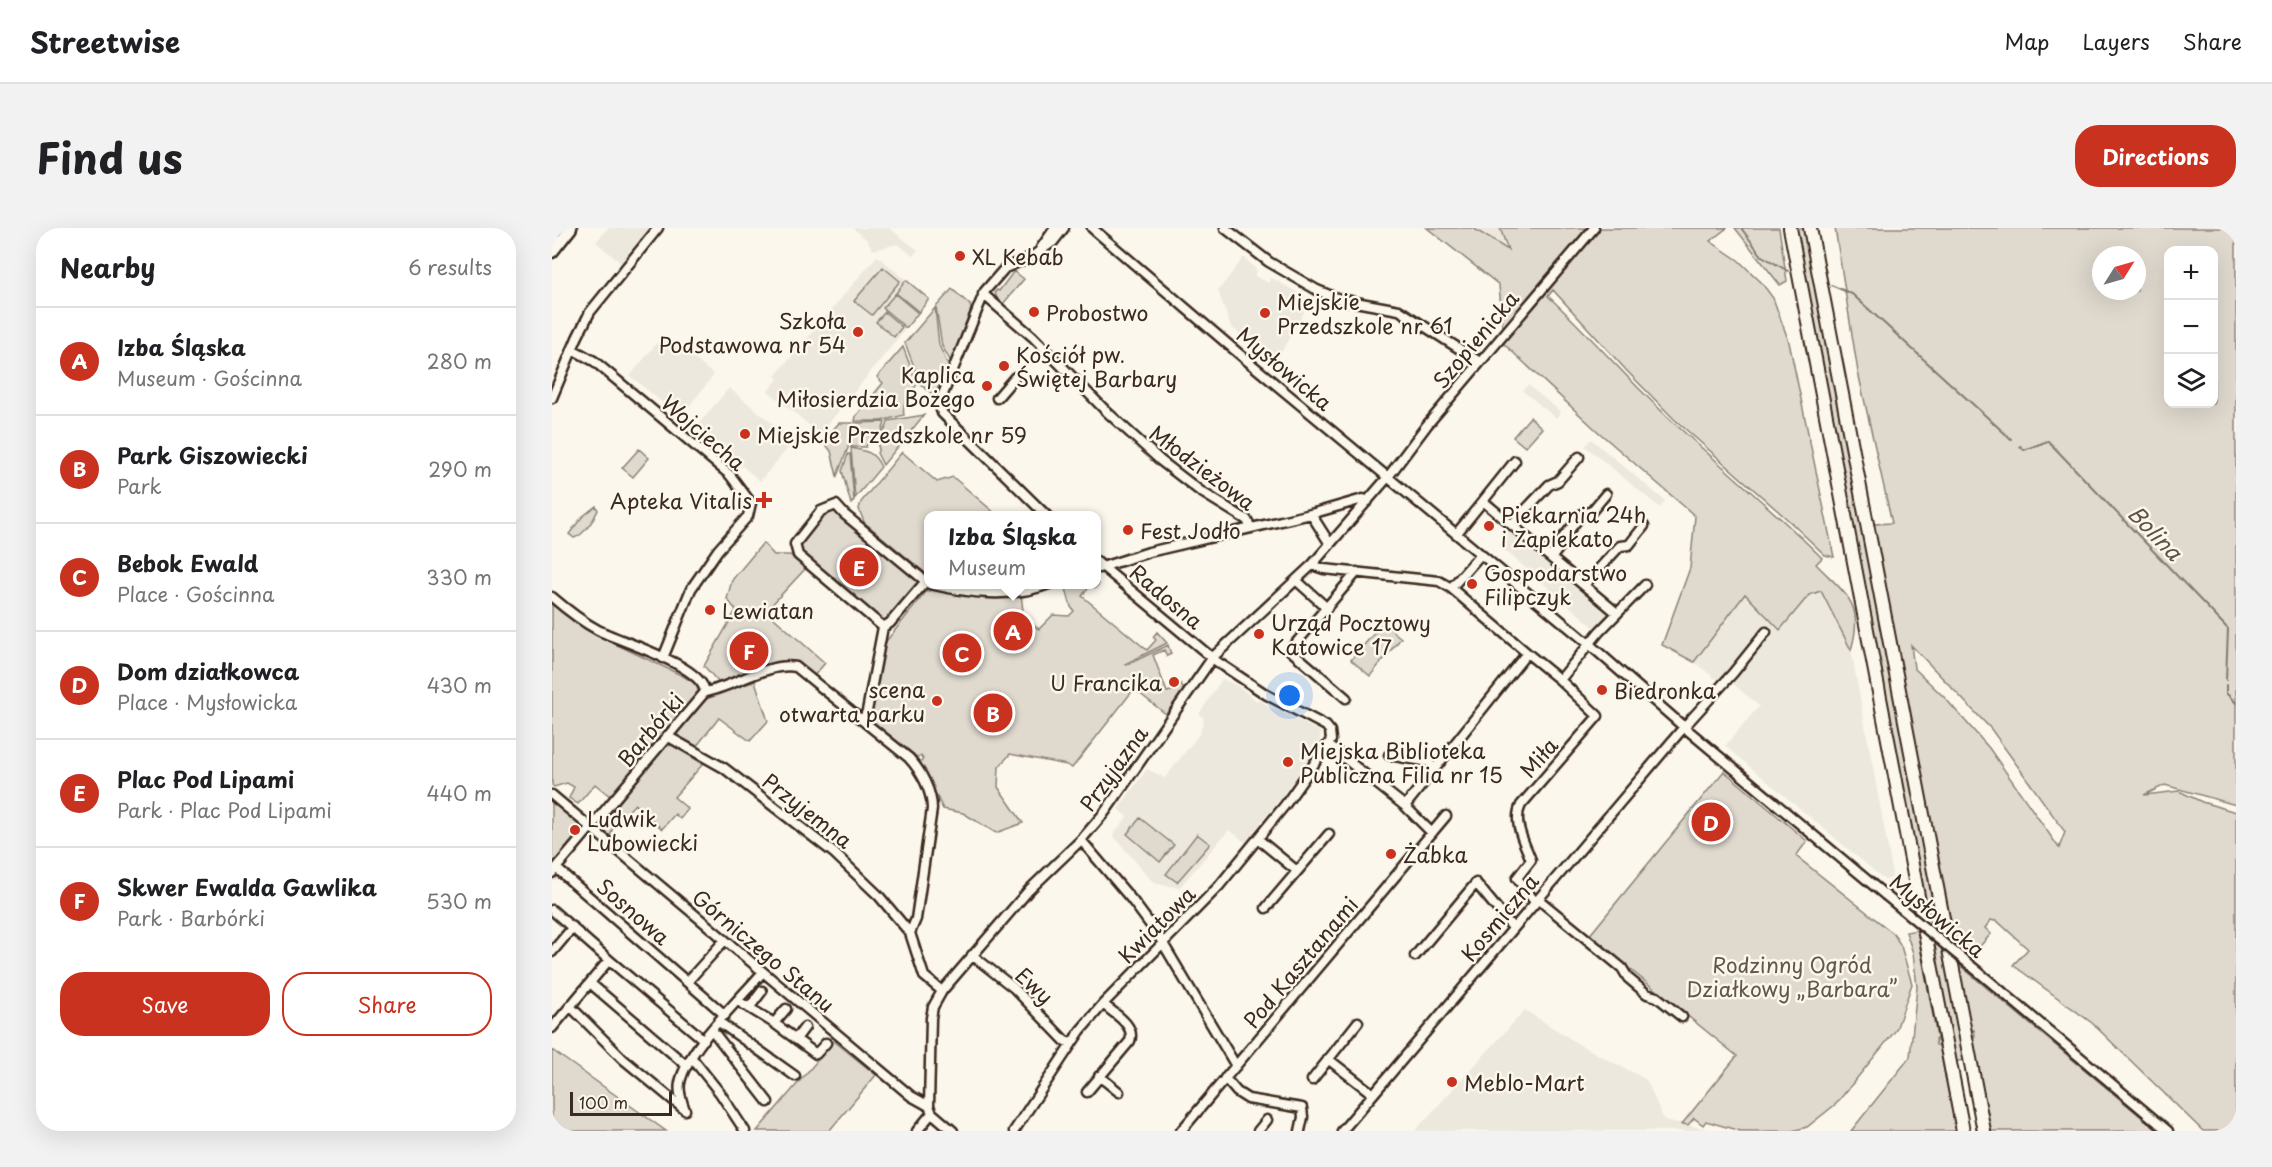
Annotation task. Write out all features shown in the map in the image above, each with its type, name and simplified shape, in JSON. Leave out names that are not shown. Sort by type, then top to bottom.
[{"type":"highway","points":[[1790,228],[1963,1131]]},
{"type":"highway","points":[[1810,228],[1983,1131]]},
{"type":"main road","points":[[552,233],[555,228]]},
{"type":"main road","points":[[552,252],[571,228]]},
{"type":"street","points":[[552,398],[581,329],[596,304],[658,228]]},
{"type":"street","points":[[1040,251],[1055,228]]},
{"type":"street","points":[[1042,511],[942,413],[939,404],[983,294],[1005,268],[1040,251],[1053,242],[1064,228]]},
{"type":"street","name":"Mysłowicka","points":[[1092,228],[1251,364],[1457,533],[1684,727],[2168,1131]]},
{"type":"street","points":[[1226,228],[1269,262],[1317,290],[1339,299],[1399,310],[1480,362]]},
{"type":"street","name":"Szopienicka","points":[[1388,477],[1427,425],[1594,228]]},
{"type":"street","name":"Młodzieżowa","points":[[983,294],[1033,337],[1118,422],[1161,460],[1200,491],[1248,520],[1251,528],[1363,499],[1368,501]]},
{"type":"street","name":"Wojciecha","points":[[572,349],[594,361],[730,475],[751,503],[748,516],[718,550],[691,589],[663,658]]},
{"type":"street","points":[[997,398],[1015,377]]},
{"type":"street","points":[[1512,524],[1549,485],[1558,481],[1579,457]]},
{"type":"street","points":[[1457,533],[1515,460]]},
{"type":"street","name":"Przyjazna","points":[[930,1109],[931,1018],[933,1007],[942,991],[1035,884],[1081,840],[1111,804],[1214,657],[1297,581],[1388,477]]},
{"type":"street","points":[[1551,557],[1562,545],[1562,539],[1583,513],[1591,512],[1606,494]]},
{"type":"street","points":[[1483,501],[1617,613]]},
{"type":"street","points":[[883,627],[796,552],[797,539],[821,511],[836,505],[924,581]]},
{"type":"street","points":[[1311,514],[1330,544]]},
{"type":"street","points":[[1584,585],[1620,546],[1629,544],[1644,526]]},
{"type":"street","points":[[1101,564],[1251,528]]},
{"type":"street","points":[[1451,588],[1482,554]]},
{"type":"street","name":"Miła","points":[[1312,565],[1324,569],[1439,581],[1451,588],[1560,680],[1598,716],[1521,805],[1517,813],[1518,823],[1531,860],[1517,878],[1537,901]]},
{"type":"street","name":"Radosna","points":[[1101,567],[1214,657]]},
{"type":"street","points":[[1346,698],[1290,650],[1357,572]]},
{"type":"street","points":[[1297,581],[1327,608]]},
{"type":"street","points":[[1560,680],[1589,644],[1645,585]]},
{"type":"street","points":[[863,721],[867,711],[883,627],[890,623],[924,588]]},
{"type":"street","points":[[952,589],[971,593],[1006,593],[1028,589]]},
{"type":"street","points":[[552,597],[579,619],[598,630],[663,658],[699,680],[705,692]]},
{"type":"street","points":[[1684,727],[1733,673],[1766,632]]},
{"type":"street","points":[[1405,806],[1527,653]]},
{"type":"street","points":[[1214,657],[1216,661],[1266,695],[1326,726],[1331,736],[1328,745],[1405,806],[1432,833]]},
{"type":"street","name":"Barbórki","points":[[554,870],[705,692],[720,689],[780,666],[796,667],[915,765],[930,794],[932,809],[916,918],[910,933]]},
{"type":"street","name":"Kosmiczna","points":[[1342,1131],[1684,727]]},
{"type":"street","name":"Przyjemna","points":[[668,736],[724,768],[825,845],[879,896],[910,933]]},
{"type":"street","name":"Kwiatowa","points":[[1014,1131],[1071,1043],[1103,1004],[1220,886],[1286,805],[1328,745]]},
{"type":"street","points":[[1389,755],[1429,762],[1433,769]]},
{"type":"street","name":"Górniczego Stanu","points":[[552,795],[762,973],[911,1096],[930,1109],[949,1130]]},
{"type":"street","name":"Pod Kasztanami","points":[[1181,1131],[1446,816]]},
{"type":"street","points":[[1266,908],[1329,834]]},
{"type":"street","points":[[1258,839],[1297,871]]},
{"type":"street","points":[[1081,840],[1132,900],[1163,944],[1236,1066]]},
{"type":"street","name":"Sosnowa","points":[[554,870],[688,981],[722,1018],[795,1076]]},
{"type":"street","points":[[1415,956],[1476,884],[1513,928]]},
{"type":"street","points":[[1537,901],[1616,963],[1628,978],[1647,994],[1657,998],[1682,1017]]},
{"type":"street","points":[[552,910],[704,1040]]},
{"type":"street","points":[[552,952],[573,927]]},
{"type":"street","points":[[910,933],[924,976],[942,991]]},
{"type":"street","points":[[688,981],[724,941]]},
{"type":"street","name":"Ewy","points":[[972,955],[1014,988],[1065,1041],[1071,1043]]},
{"type":"street","points":[[552,1028],[609,960]]},
{"type":"street","points":[[570,1006],[656,1089],[685,1110],[681,1100],[680,1082],[689,1062],[712,1030],[762,973]]},
{"type":"street","points":[[590,983],[689,1062],[720,1093],[745,1131]]},
{"type":"street","points":[[749,1008],[762,991]]},
{"type":"street","points":[[738,1001],[774,1023],[816,1054],[826,1043]]},
{"type":"street","points":[[1087,1092],[1130,1041],[1132,1035],[1130,1028],[1103,1004]]},
{"type":"street","points":[[774,1023],[786,1009]]},
{"type":"street","points":[[1312,1080],[1358,1022]]},
{"type":"street","points":[[796,1039],[805,1027]]},
{"type":"street","points":[[712,1030],[768,1102]]},
{"type":"street","points":[[1328,1059],[1373,1094]]},
{"type":"street","points":[[1099,1076],[1119,1092]]},
{"type":"street","points":[[1225,1078],[1237,1092],[1248,1099],[1302,1108],[1300,1131]]},
{"type":"street","points":[[656,1089],[668,1090],[680,1082]]},
{"type":"street","points":[[917,1131],[930,1109]]},
{"type":"street","points":[[1258,1131],[1267,1120]]},
{"type":"shaded area","points":[[608,228],[652,228],[622,264],[596,242]]},
{"type":"shaded area","points":[[853,228],[889,228],[918,250],[913,256],[898,244],[873,250],[867,240]]},
{"type":"shaded area","points":[[1473,228],[1500,228],[1509,251],[1482,234]]},
{"type":"shaded area","name":"Szkoła Podstawowa nr 54","points":[[877,256],[930,299],[820,434],[768,391],[778,379],[775,376]]},
{"type":"shaded area","name":"Miejskie Przedszkole nr 61","points":[[1244,257],[1257,270],[1255,276],[1269,283],[1272,278],[1311,300],[1276,361],[1231,327],[1218,291]]},
{"type":"shaded area","points":[[664,334],[714,375],[682,415],[678,415],[630,376]]},
{"type":"shaded area","points":[[1528,385],[1561,412],[1556,418],[1523,391]]},
{"type":"shaded area","name":"Miejskie Przedszkole nr 59","points":[[729,388],[794,441],[760,481],[696,427]]},
{"type":"shaded area","points":[[1591,439],[1665,501],[1660,508],[1585,446]]},
{"type":"shaded area","points":[[1513,528],[1611,613],[1597,630],[1499,545]]},
{"type":"shaded area","points":[[1822,590],[1851,650],[1891,864],[1892,878],[1885,880],[1725,746],[1759,706],[1732,683],[1720,682],[1694,662],[1745,594],[1780,630],[1809,595]]},
{"type":"shaded area","points":[[1222,679],[1238,686],[1270,708],[1321,732],[1319,744],[1284,794],[1254,831],[1248,844],[1229,830],[1179,888],[1157,884],[1113,835],[1127,817],[1118,809],[1147,769],[1165,778],[1200,733],[1204,718],[1199,714]]},
{"type":"shaded area","points":[[1525,1010],[1580,1045],[1647,1081],[1664,1120],[1716,1131],[1415,1131]]},
{"type":"green space","points":[[1427,228],[1473,228],[1508,250],[1500,228],[1727,228],[1710,241],[1738,260],[1761,282],[1773,298],[1789,342],[1834,557],[1825,555],[1674,419],[1553,290],[1548,296],[1673,422],[1822,558],[1816,564],[1844,592],[1854,610],[1856,621],[1851,650],[1821,591],[1809,595],[1780,630],[1745,594],[1694,662],[1662,645],[1690,568],[1695,516],[1595,429],[1504,344],[1499,285]]},
{"type":"green space","points":[[1735,228],[1779,228],[1787,281],[1780,285]]},
{"type":"green space","points":[[1795,228],[1805,228],[1965,1060],[1953,1062]]},
{"type":"green space","points":[[1835,228],[2236,228],[2236,805],[2165,785],[2144,795],[2179,791],[2202,802],[2236,812],[2236,1131],[2203,1131],[2092,1023],[2013,965],[2028,949],[1996,920],[1991,920],[1985,928],[1991,934],[1970,957],[1954,944],[1874,524],[1892,523],[1858,372]],"holes":[[[1911,645],[1991,729],[2065,832],[2059,848],[1989,748],[1945,698],[1914,668]]]},
{"type":"green space","points":[[883,267],[900,281],[872,315],[854,301]]},
{"type":"green space","points":[[1014,271],[1024,279],[1003,304],[997,299],[995,292],[999,291]]},
{"type":"green space","points":[[906,280],[929,299],[919,312],[896,293]]},
{"type":"green space","points":[[952,289],[970,305],[971,309],[951,362],[942,346],[936,307]]},
{"type":"green space","points":[[895,294],[918,313],[906,328],[883,308]]},
{"type":"green space","points":[[935,308],[939,345],[949,367],[934,395],[921,385],[905,343]]},
{"type":"green space","points":[[885,312],[902,327],[894,337],[876,322]]},
{"type":"green space","points":[[903,347],[917,384],[905,402],[904,415],[881,421],[855,421],[856,416],[883,383],[877,377]]},
{"type":"green space","points":[[924,415],[883,465],[877,453],[879,449],[877,443],[888,421]]},
{"type":"green space","points":[[1530,417],[1542,428],[1525,447],[1513,437]]},
{"type":"green space","points":[[885,422],[879,436],[866,447],[851,447],[855,423]]},
{"type":"green space","points":[[839,423],[853,423],[848,448],[837,476],[831,451],[823,441]]},
{"type":"green space","points":[[851,448],[869,453],[876,458],[881,467],[855,498]]},
{"type":"green space","points":[[639,449],[649,458],[633,477],[622,468]]},
{"type":"green space","points":[[902,452],[937,482],[953,477],[992,511],[924,511],[924,572],[864,522],[859,509],[861,502]]},
{"type":"green space","points":[[848,454],[850,454],[854,500],[851,504],[842,471]]},
{"type":"green space","points":[[596,506],[598,510],[585,530],[574,538],[569,534],[582,517]]},
{"type":"green space","points":[[829,510],[842,516],[921,582],[885,623],[798,550],[809,527]]},
{"type":"green space","points":[[763,543],[774,555],[790,555],[806,568],[766,611],[825,663],[813,677],[798,666],[747,675],[719,683],[704,666],[736,610],[727,599],[732,580]]},
{"type":"green space","points":[[1066,589],[1088,589],[1082,596],[1147,650],[1156,640],[1153,637],[1157,632],[1167,643],[1125,664],[1168,645],[1171,654],[1167,656],[1164,650],[1153,655],[1167,692],[1178,689],[1177,685],[1181,684],[1184,691],[1167,715],[1134,689],[1072,768],[1067,765],[1010,754],[999,767],[998,787],[1023,823],[996,833],[963,813],[943,809],[920,762],[923,759],[921,756],[917,757],[870,719],[883,645],[926,592],[932,590],[971,597],[1021,594],[1024,619],[1039,629],[1053,615],[1069,616],[1074,611]]},
{"type":"green space","points":[[552,604],[594,634],[696,684],[699,694],[611,797],[595,784],[578,804],[569,798],[574,787],[567,783],[554,787],[552,785]]},
{"type":"green space","points":[[1383,623],[1401,638],[1370,676],[1351,660]]},
{"type":"green space","points":[[755,681],[768,721],[750,741],[719,718],[696,747],[674,734],[701,701]]},
{"type":"green space","points":[[673,745],[703,764],[674,797],[688,809],[680,819],[675,814],[662,829],[635,804],[613,827],[610,837],[602,828],[603,823],[659,753],[667,746]]},
{"type":"green space","name":"Rodzinny Ogród Działkowy „Barbara”","points":[[1724,771],[1807,841],[1796,856],[1894,934],[1901,946],[1912,984],[1896,1030],[1836,1104],[1807,1127],[1792,1131],[1740,1131],[1706,1121],[1703,1125],[1694,1118],[1688,1125],[1682,1124],[1737,1056],[1589,936]]},
{"type":"green space","points":[[552,801],[583,828],[552,865]]},
{"type":"green space","points":[[1140,818],[1174,845],[1160,862],[1127,834]]},
{"type":"green space","points":[[1197,834],[1210,844],[1177,882],[1166,874]]},
{"type":"green space","points":[[1917,930],[1938,1043],[1935,1039],[1936,1045],[1939,1045],[1956,1131],[1851,1131],[1910,1057],[1917,987],[1913,953],[1906,932]]},
{"type":"green space","points":[[1957,963],[2158,1131],[1991,1131],[1972,1037],[1975,1036],[1974,1030],[1970,1031]]},
{"type":"green space","points":[[834,1041],[876,1075],[829,1131],[757,1131]]},
{"type":"green space","points":[[552,1050],[666,1131],[552,1131]]},
{"type":"waterway","name":"Bolina","points":[[1741,228],[1762,256],[1788,271]]},
{"type":"waterway","name":"Bolina","points":[[1831,285],[1852,294],[2011,439]]},
{"type":"waterway","name":"Bolina","points":[[2020,446],[2024,450],[2048,441],[2228,629],[2226,680]]},
{"type":"waterway","name":"Bolina","points":[[2226,685],[2226,693],[2236,703]]},
{"type":"place","name":"XL Kebab","points":[[960,256]]},
{"type":"place","name":"Probostwo","points":[[1034,312]]},
{"type":"place","name":"Miejskie Przedszkole nr 61","points":[[1265,313]]},
{"type":"place","name":"Szkoła Podstawowa nr 54","points":[[858,332]]},
{"type":"place","name":"Kościół pw. Świętej Barbary","points":[[1004,366]]},
{"type":"place","name":"Kaplica Miłosierdzia Bożego","points":[[987,386]]},
{"type":"place","name":"Miejskie Przedszkole nr 59","points":[[745,434]]},
{"type":"place","name":"Apteka Vitalis","points":[[764,500]]},
{"type":"place","name":"Piekarnia 24h i Zapiekato","points":[[1489,526]]},
{"type":"place","name":"Fest Jodło","points":[[1128,530]]},
{"type":"place","name":"Plac Pod Lipami","points":[[859,567]]},
{"type":"place","name":"Gospodarstwo Filipczyk","points":[[1472,584]]},
{"type":"place","name":"Lewiatan","points":[[710,610]]},
{"type":"place","name":"Izba Śląska","points":[[1013,631]]},
{"type":"place","name":"Urząd Pocztowy Katowice 17","points":[[1259,634]]},
{"type":"place","name":"Skwer Ewalda Gawlika","points":[[749,651]]},
{"type":"place","name":"Bebok Ewald","points":[[962,653]]},
{"type":"place","name":"U Francika","points":[[1174,682]]},
{"type":"place","name":"Biedronka","points":[[1602,690]]},
{"type":"place","name":"scena otwarta parku","points":[[937,701]]},
{"type":"place","name":"Park Giszowiecki","points":[[993,713]]},
{"type":"place","name":"Miejska Biblioteka Publiczna Filia nr 15","points":[[1288,762]]},
{"type":"place","name":"Dom działkowca","points":[[1711,822]]},
{"type":"place","name":"Ludwik Lubowiecki","points":[[575,830]]},
{"type":"place","name":"Żabka","points":[[1391,854]]},
{"type":"place","name":"Meblo-Mart","points":[[1452,1082]]}]
